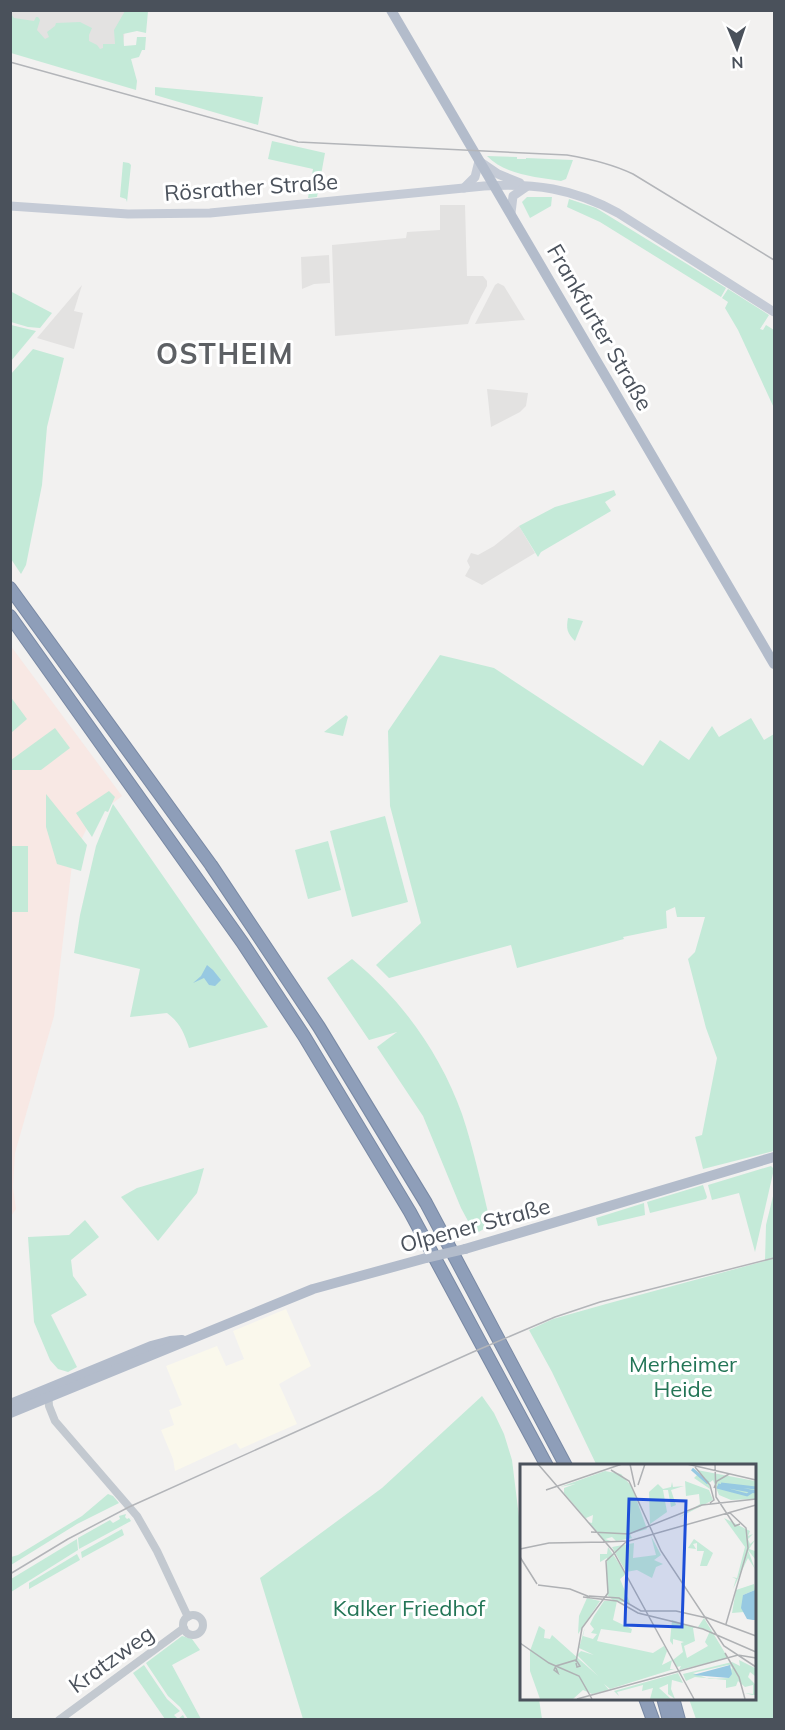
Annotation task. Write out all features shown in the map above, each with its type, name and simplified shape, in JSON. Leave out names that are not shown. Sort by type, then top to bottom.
[{"type":"highway","points":[[10,588],[211,866],[319,1027],[426,1203],[565,1464]]},
{"type":"highway","points":[[10,616],[243,942],[304,1036],[410,1212],[546,1464]]},
{"type":"highway","points":[[503,1345],[518,1360],[573,1464]]},
{"type":"highway","points":[[643,1700],[645,1719]]},
{"type":"highway","points":[[644,1700],[653,1719]]},
{"type":"highway","points":[[664,1700],[669,1719]]},
{"type":"highway","points":[[674,1700],[679,1719]]},
{"type":"main road","name":"Frankfurter Straße","points":[[391,10],[774,664]]},
{"type":"main road","points":[[464,188],[475,177],[479,161],[498,174],[529,186],[568,191],[594,200],[774,312]]},
{"type":"main road","name":"Rösrather Straße","points":[[10,206],[128,214],[210,213],[494,185],[529,186]]},
{"type":"main road","points":[[510,213],[513,196],[529,186]]},
{"type":"main road","name":"Olpener Straße","points":[[10,1413],[151,1346],[170,1341],[189,1340],[314,1289],[465,1249],[774,1157]]},
{"type":"main road","name":"Olpener Straße","points":[[10,1404],[48,1394]]},
{"type":"street","points":[[48,1394],[55,1421],[137,1516],[157,1551],[188,1617]]},
{"type":"street","points":[[198,1616],[201,1619],[203,1628],[201,1631],[194,1634],[188,1633],[184,1628],[188,1617],[198,1616]]},
{"type":"street","name":"Kratzweg","points":[[59,1719],[184,1628]]},
{"type":"shaded area","points":[[11,11],[127,11],[123,45],[131,59],[40,44],[11,34]]},
{"type":"shaded area","points":[[440,205],[465,205],[467,276],[483,276],[487,281],[487,286],[468,324],[335,336],[332,245],[406,238],[407,232],[440,230]]},
{"type":"shaded area","points":[[329,255],[330,283],[314,284],[302,289],[301,257]]},
{"type":"shaded area","points":[[498,283],[504,286],[525,320],[475,324],[495,285]]},
{"type":"shaded area","points":[[82,285],[74,311],[83,313],[74,349],[37,338]]},
{"type":"shaded area","points":[[487,389],[528,393],[526,406],[520,412],[491,427]]},
{"type":"shaded area","points":[[519,526],[535,553],[482,585],[465,576],[470,567],[467,561],[471,553],[478,555],[494,546]]},
{"type":"shaded area","points":[[10,645],[122,796],[97,815],[88,826],[73,856],[54,1016],[15,1153],[13,1187],[16,1209],[11,1216]]},
{"type":"shaded area","points":[[286,1309],[311,1366],[279,1384],[297,1424],[240,1449],[236,1443],[175,1471],[173,1459],[161,1430],[174,1425],[169,1410],[182,1405],[166,1366],[217,1346],[226,1366],[244,1359],[233,1331]]},
{"type":"green space","points":[[125,11],[148,11],[146,33],[137,31],[123,34],[124,46],[136,45],[137,37],[146,37],[145,50],[142,50],[139,57],[131,59],[137,81],[136,90],[11,53],[11,14],[14,18],[34,21],[38,17],[40,20],[37,30],[45,39],[49,37],[47,32],[56,23],[80,22],[92,28],[89,41],[100,49],[103,48],[103,44],[115,44],[114,30]]},
{"type":"green space","points":[[155,87],[263,97],[258,125],[155,95]]},
{"type":"green space","points":[[272,141],[325,153],[317,197],[308,198],[313,169],[268,159]]},
{"type":"green space","points":[[487,156],[573,160],[566,179],[561,181],[512,171]]},
{"type":"green space","points":[[123,162],[131,165],[127,202],[126,199],[120,197]]},
{"type":"green space","points":[[527,197],[552,197],[551,206],[530,218],[522,202]]},
{"type":"green space","points":[[569,199],[596,208],[726,288],[721,297],[600,222],[567,207]]},
{"type":"green space","points":[[728,289],[769,315],[760,329],[763,330],[766,325],[774,330],[774,408],[738,330],[725,308],[728,302],[722,298]]},
{"type":"green space","points":[[10,291],[52,313],[40,328],[11,322]]},
{"type":"green space","points":[[10,325],[36,331],[11,361]]},
{"type":"green space","points":[[33,349],[64,358],[47,427],[42,485],[26,565],[21,574],[11,559],[11,374]]},
{"type":"green space","points":[[614,490],[616,495],[605,502],[611,511],[541,552],[538,557],[519,526],[555,507]]},
{"type":"green space","points":[[568,618],[583,621],[575,641],[568,631]]},
{"type":"green space","points":[[440,655],[494,668],[643,766],[660,740],[689,760],[712,726],[719,737],[751,718],[764,740],[774,734],[774,1151],[703,1169],[695,1137],[702,1135],[717,1058],[706,1028],[688,959],[695,952],[705,917],[677,917],[675,907],[666,911],[667,928],[623,937],[624,939],[517,968],[511,945],[389,978],[376,965],[421,923],[390,806],[388,731]]},
{"type":"green space","points":[[10,696],[27,719],[11,733],[10,733]]},
{"type":"green space","points":[[346,715],[348,717],[343,736],[324,732]]},
{"type":"green space","points":[[55,728],[70,748],[41,770],[11,770],[11,760]]},
{"type":"green space","points":[[109,791],[115,797],[92,837],[76,813]]},
{"type":"green space","points":[[46,794],[87,845],[81,871],[57,864],[46,827]]},
{"type":"green space","points":[[113,804],[268,1027],[189,1048],[181,1028],[167,1013],[130,1017],[140,969],[74,953],[96,846]]},
{"type":"green space","points":[[385,816],[408,902],[352,917],[330,831]]},
{"type":"green space","points":[[328,841],[341,890],[308,899],[295,850]]},
{"type":"green space","points":[[11,846],[28,846],[28,912],[11,912]]},
{"type":"green space","points":[[352,959],[387,992],[418,1029],[443,1070],[453,1092],[470,1141],[491,1225],[475,1234],[461,1208],[423,1116],[377,1047],[397,1032],[369,1040],[327,978]]},
{"type":"green space","points":[[771,1166],[774,1169],[755,1252],[739,1193],[712,1200],[708,1185]]},
{"type":"green space","points":[[204,1168],[197,1193],[158,1241],[121,1197],[137,1188]]},
{"type":"green space","points":[[703,1185],[706,1199],[650,1213],[647,1202]]},
{"type":"green space","name":"Merheimer Heide","points":[[774,1192],[774,1719],[696,1719],[689,1700],[755,1700],[755,1464],[596,1464],[529,1330],[553,1319],[765,1261],[766,1225]]},
{"type":"green space","points":[[644,1203],[645,1215],[598,1226],[596,1218]]},
{"type":"green space","points":[[85,1220],[99,1237],[71,1260],[73,1276],[87,1295],[51,1315],[77,1367],[68,1372],[58,1369],[50,1360],[34,1322],[28,1237],[69,1235]]},
{"type":"green space","name":"Kalker Friedhof","points":[[482,1396],[494,1413],[504,1434],[512,1460],[520,1525],[520,1700],[539,1700],[542,1719],[303,1719],[260,1578],[382,1488]]},
{"type":"green space","points":[[108,1494],[119,1503],[77,1524],[11,1565],[11,1557],[82,1516]]},
{"type":"green space","points":[[126,1514],[125,1517],[131,1521],[79,1549],[78,1538],[110,1520],[113,1523],[120,1519],[119,1516]]},
{"type":"green space","points":[[122,1529],[124,1535],[82,1558],[81,1552]]},
{"type":"green space","points":[[77,1539],[78,1550],[11,1592],[11,1579]]},
{"type":"green space","points":[[77,1554],[80,1560],[29,1589],[29,1583]]},
{"type":"green space","points":[[182,1636],[192,1639],[200,1650],[172,1665],[201,1719],[188,1719],[180,1707],[168,1696],[146,1663]]},
{"type":"green space","points":[[144,1665],[167,1699],[180,1711],[174,1715],[178,1719],[165,1719],[133,1673]]},
{"type":"water","points":[[207,965],[221,980],[215,986],[209,985],[204,978],[193,983],[201,976]]},
{"type":"tram line","points":[[10,62],[298,142],[567,155],[601,162],[633,174],[774,260]]},
{"type":"tram line","points":[[10,1574],[68,1539],[129,1507],[555,1317],[600,1302],[774,1258]]},
{"type":"district","name":"OSTHEIM","points":[[225,354]]}]
